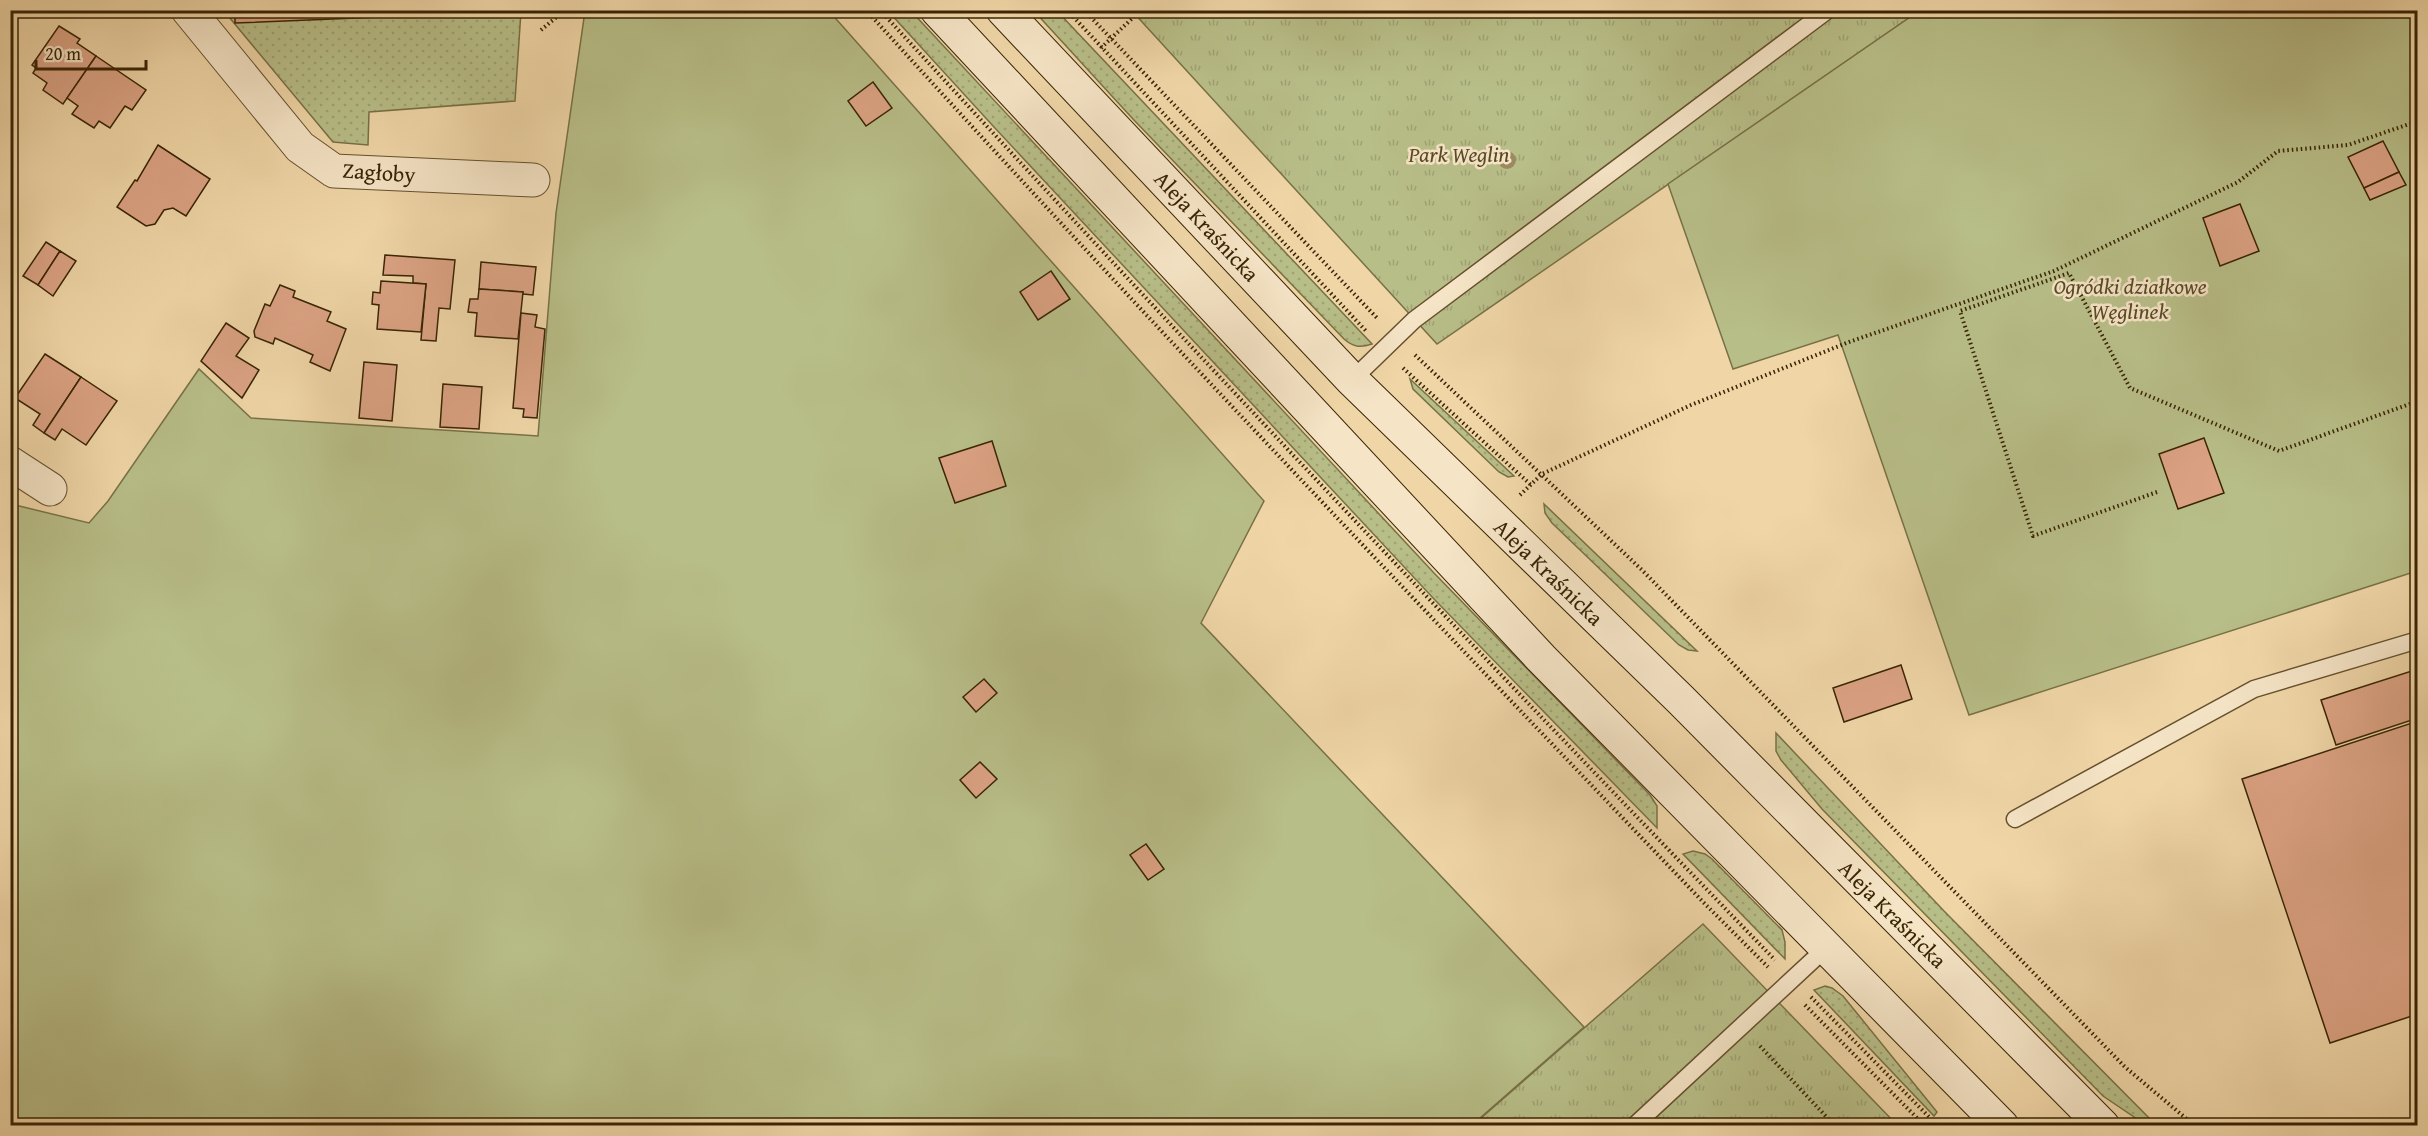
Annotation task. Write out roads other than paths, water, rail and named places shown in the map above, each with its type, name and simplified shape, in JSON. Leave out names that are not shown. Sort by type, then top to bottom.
[{"type":"main road","name":"Zagłoby","points":[[188,10],[300,147],[334,171],[532,180]]},
{"type":"main road","points":[[937,10],[1541,658],[2002,1125]]},
{"type":"main road","name":"Aleja Kraśnicka","points":[[1003,10],[1352,380],[1681,700],[2103,1125]]},
{"type":"main road","points":[[10,463],[50,489]]},
{"type":"lane","points":[[1352,380],[1414,320],[1828,10]]},
{"type":"lane","points":[[2015,819],[2254,689],[2418,640]]},
{"type":"lane","points":[[1634,1125],[1826,948]]},
{"type":"park label","name":"Park Weglin","points":[[1459,154]]},
{"type":"park label","name":"Ogródki działkowe Węglinek","points":[[2130,298]]}]
